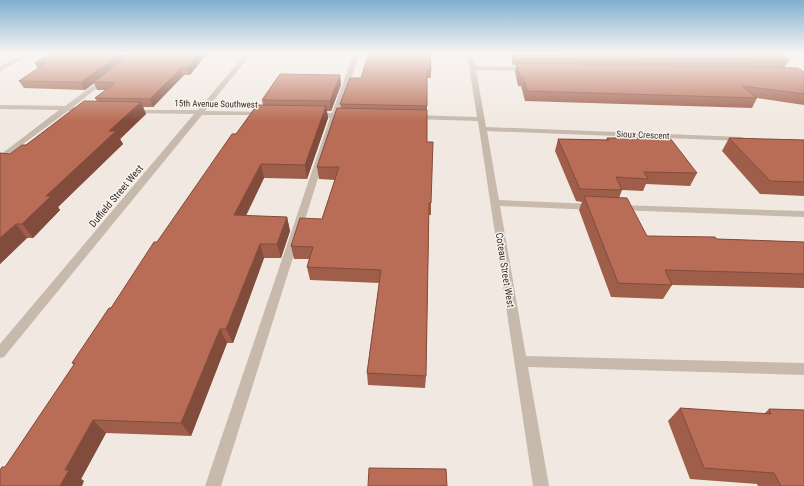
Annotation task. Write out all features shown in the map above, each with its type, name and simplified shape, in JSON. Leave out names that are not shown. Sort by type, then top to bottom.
[{"type":"street","points":[[0,159],[108,76]]},
{"type":"street","name":"Duffield Street West","points":[[0,353],[230,76]]},
{"type":"street","points":[[213,486],[334,115],[349,76]]},
{"type":"street","name":"Coteau Street West","points":[[473,76],[541,486]]},
{"type":"street","points":[[0,107],[97,110]]},
{"type":"street","name":"15th Avenue Southwest","points":[[121,110],[271,114]]},
{"type":"street","points":[[302,115],[357,116]]},
{"type":"street","points":[[403,117],[481,124]]},
{"type":"street","name":"Sioux Crescent","points":[[481,124],[749,139]]},
{"type":"street","points":[[494,203],[804,214]]},
{"type":"street","points":[[520,361],[804,369]]},
{"type":"building","points":[[27,76],[90,76],[81,82],[19,81]]},
{"type":"building","points":[[102,76],[173,76],[150,99],[95,98],[115,83],[94,82]]},
{"type":"building","points":[[279,76],[340,76],[330,101],[262,100]]},
{"type":"building","points":[[362,76],[427,76],[427,106],[340,104],[350,78],[361,78]]},
{"type":"building","points":[[520,76],[804,76],[804,94],[742,86],[757,98],[527,91],[523,77]]},
{"type":"building","points":[[84,101],[141,102],[109,131],[116,131],[46,196],[51,196],[22,224],[16,224],[0,238],[0,153],[10,154],[22,145],[26,145]]},
{"type":"building","points":[[257,105],[326,106],[305,165],[261,164],[234,215],[287,217],[277,244],[260,244],[226,329],[220,329],[181,423],[93,420],[65,470],[69,470],[60,486],[0,486],[0,470],[2,467],[5,467],[75,363],[72,363],[109,308],[111,308],[154,242],[157,242],[232,134],[236,134]]},
{"type":"building","points":[[337,108],[427,110],[427,142],[433,142],[431,203],[429,203],[426,376],[367,373],[381,270],[307,267],[313,247],[291,246],[300,218],[322,219],[339,167],[317,167]]},
{"type":"building","points":[[607,138],[670,138],[697,173],[644,172],[648,179],[616,177],[622,190],[580,189],[558,139],[609,140]]},
{"type":"building","points":[[729,138],[804,140],[804,182],[770,181]]},
{"type":"building","points":[[584,196],[627,198],[647,236],[715,237],[717,239],[804,242],[804,274],[665,270],[672,285],[618,283]]},
{"type":"building","points":[[680,408],[771,414],[769,409],[804,410],[804,486],[781,486],[774,473],[704,468]]},
{"type":"building","points":[[369,468],[446,469],[447,486],[368,486]]}]
